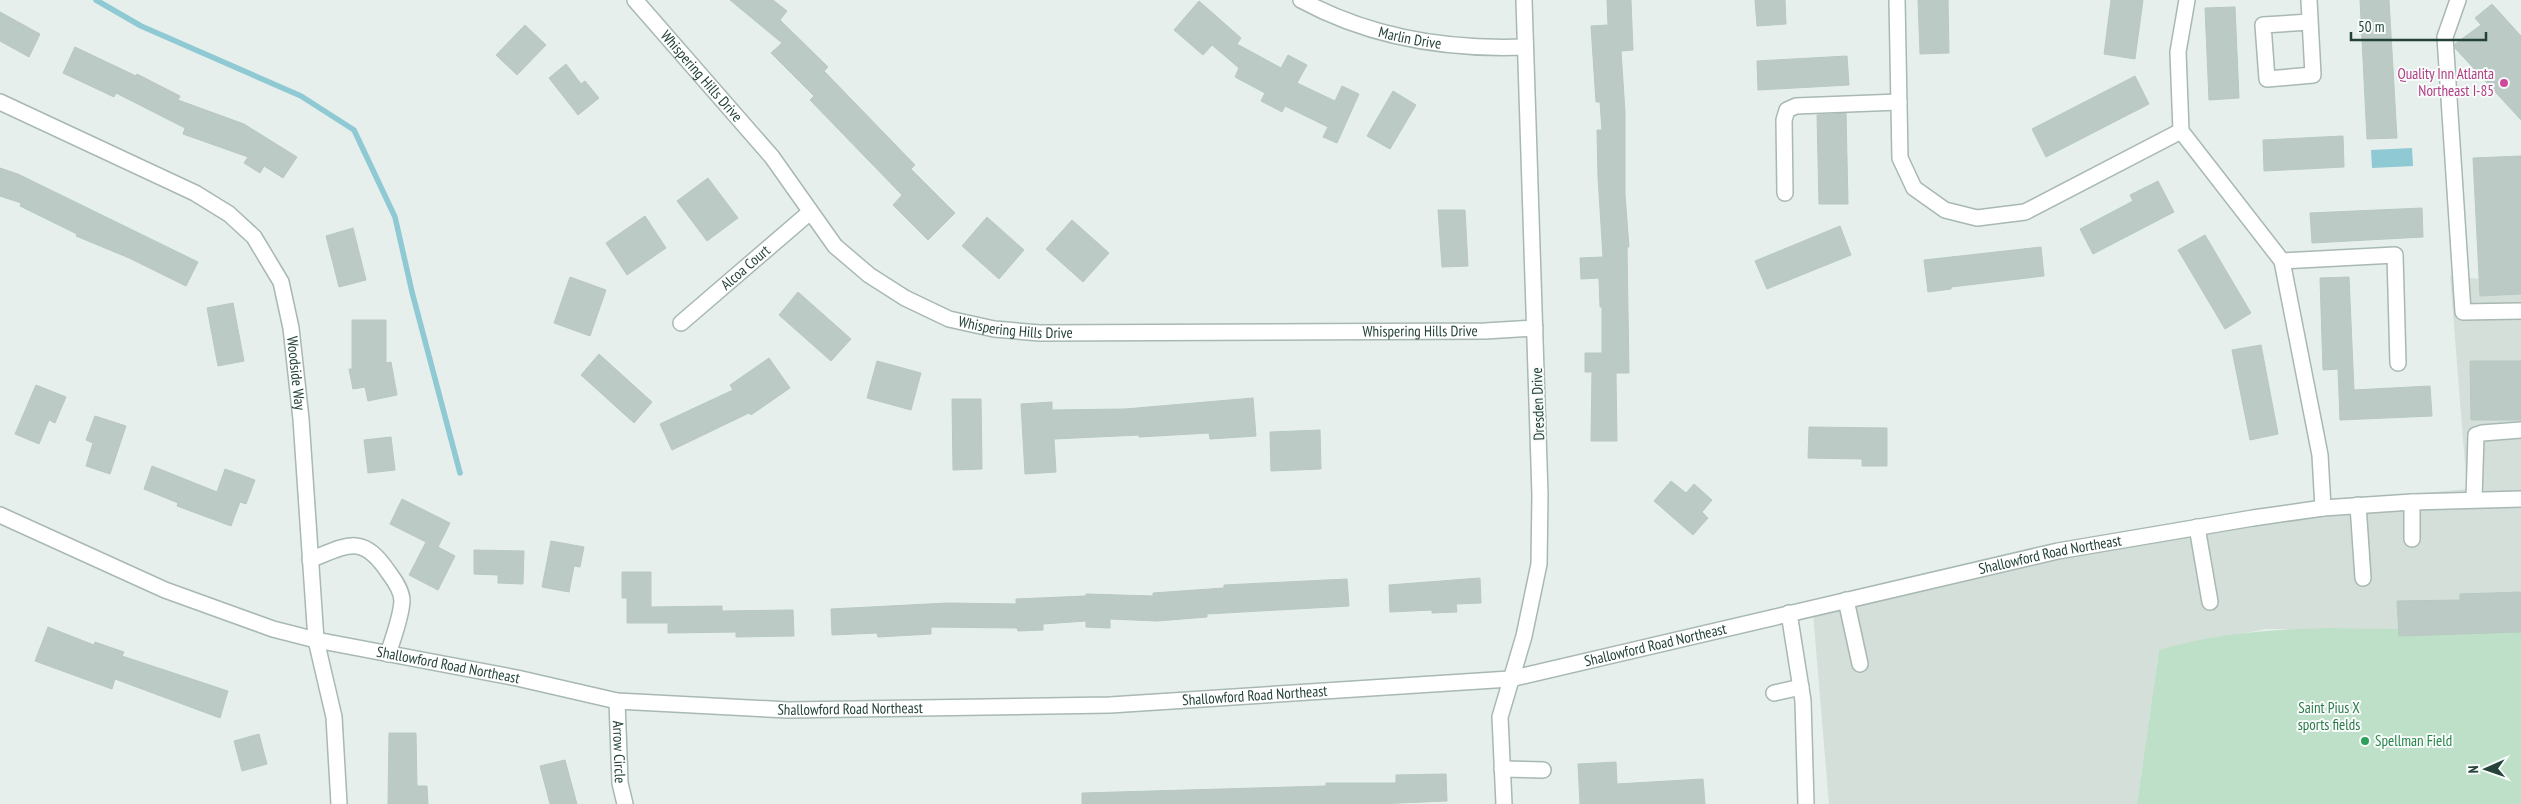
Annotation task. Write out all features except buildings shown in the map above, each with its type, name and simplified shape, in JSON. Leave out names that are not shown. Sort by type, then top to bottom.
[{"type":"street","name":"Whispering Hills Drive","points":[[635,0],[772,157],[809,213],[835,246],[869,275],[905,298],[950,319],[994,329],[1060,333],[1485,331],[1535,328]]},
{"type":"street","name":"Marlin Drive","points":[[1301,0],[1327,14],[1392,37],[1476,47],[1525,47]]},
{"type":"street","name":"Dresden Drive","points":[[1504,804],[1500,717],[1524,636],[1539,564],[1540,495],[1524,0]]},
{"type":"street","points":[[1897,0],[1900,158],[1914,188],[1944,210],[1977,218],[2026,212],[2181,131]]},
{"type":"street","points":[[2188,0],[2178,52],[2181,131],[2282,261],[2320,455],[2323,508]]},
{"type":"street","points":[[2309,0],[2313,75],[2267,79],[2263,25],[2310,22]]},
{"type":"street","points":[[2458,0],[2445,37],[2463,312],[2521,311]]},
{"type":"street","name":"Woodside Way","points":[[0,102],[195,193],[229,214],[254,237],[281,282],[291,328],[301,419],[316,640],[334,717],[338,804]]},
{"type":"street","points":[[1785,193],[1784,120],[1787,110],[1796,106],[1899,102]]},
{"type":"street","name":"Alcoa Court","points":[[681,323],[809,213]]},
{"type":"street","points":[[2282,261],[2395,255],[2398,363]]},
{"type":"street","points":[[2474,499],[2476,435],[2482,432],[2521,430]]},
{"type":"street","name":"Shallowford Road Northeast","points":[[0,515],[165,590],[273,629],[316,640],[517,678],[617,701],[788,710],[1101,705],[1510,679],[2058,551],[2323,508],[2412,502],[2521,498]]},
{"type":"street","points":[[2412,502],[2412,540]]},
{"type":"street","points":[[2358,505],[2364,578]]},
{"type":"street","points":[[2197,527],[2210,602]]},
{"type":"street","points":[[310,560],[348,545],[362,546],[377,555],[399,588],[402,600],[388,654]]},
{"type":"street","points":[[1846,600],[1860,664]]},
{"type":"street","points":[[1789,613],[1804,710],[1806,804]]},
{"type":"street","points":[[1774,693],[1801,687]]},
{"type":"street","name":"Arrow Circle","points":[[617,701],[620,783],[625,804]]},
{"type":"street","points":[[1502,769],[1543,770]]},
{"type":"shaded area","points":[[2450,276],[2521,283],[2521,631],[2266,629],[2159,650],[2137,804],[1829,804],[1813,613],[2074,543],[2316,504],[2467,489]]},
{"type":"green space","name":"Saint Pius X sports fields","points":[[2287,629],[2521,631],[2521,804],[2137,804],[2159,650],[2180,644],[2244,633]]},
{"type":"water","points":[[2412,148],[2413,166],[2372,168],[2371,150]]},
{"type":"waterway","points":[[96,0],[141,26],[301,96],[354,130],[395,217],[412,292],[460,473]]},
{"type":"place","name":"Quality Inn Atlanta Northeast I-85","points":[[2504,83]]},
{"type":"place","name":"Spellman Field","points":[[2365,741]]}]
